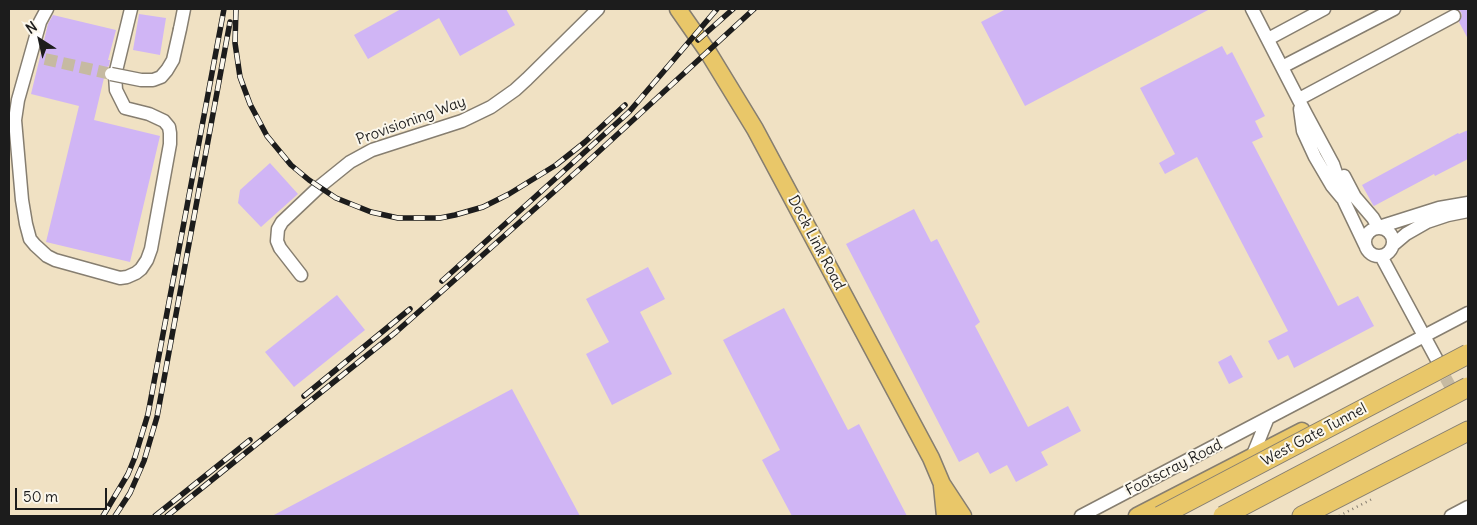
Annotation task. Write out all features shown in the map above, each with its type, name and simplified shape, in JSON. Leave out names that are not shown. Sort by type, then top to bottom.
[{"type":"highway","name":"West Gate Tunnel","points":[[1148,515],[1468,354]]},
{"type":"highway","name":"West Gate Tunnel","points":[[1223,516],[1468,387]]},
{"type":"highway","points":[[1302,516],[1468,431]]},
{"type":"main road","name":"Dock Link Road","points":[[678,9],[708,52],[755,129],[894,387],[942,484],[963,516]]},
{"type":"main road","name":"Footscray Road","points":[[1148,515],[1252,457],[1468,344]]},
{"type":"main road","name":"Dock Link Road","points":[[942,484],[945,516]]},
{"type":"street","points":[[47,9],[40,22],[18,100],[15,120],[26,224],[34,245],[47,256],[54,260],[120,278],[127,277],[141,269],[151,249],[170,139],[168,127],[164,121],[149,114],[125,108],[116,90],[115,75],[131,9]]},
{"type":"street","points":[[111,74],[141,80],[153,80],[161,77],[173,60],[184,9]]},
{"type":"street","name":"Provisioning Way","points":[[301,276],[280,248],[277,241],[278,229],[319,187],[350,162],[372,150],[462,121],[490,107],[527,79],[598,9]]},
{"type":"street","points":[[1252,9],[1333,164],[1342,188],[1344,201],[1369,253],[1382,256],[1388,253],[1393,245],[1406,234],[1427,222],[1468,211]]},
{"type":"street","points":[[1268,39],[1324,9]]},
{"type":"street","points":[[1282,67],[1394,9]]},
{"type":"street","points":[[1299,99],[1454,16]]},
{"type":"street","points":[[1299,99],[1329,141],[1351,192],[1379,227],[1390,233],[1393,245]]},
{"type":"street","points":[[1365,245],[1364,241],[1367,233],[1371,230],[1439,208],[1468,203]]},
{"type":"street","points":[[1382,256],[1437,360]]},
{"type":"street","name":"Footscray Road","points":[[1081,516],[1468,313]]},
{"type":"street","points":[[1252,457],[1267,420]]},
{"type":"street","points":[[1451,516],[1468,508]]},
{"type":"street","name":"Footscray Road","points":[[1127,516],[1148,515]]},
{"type":"building","points":[[401,9],[506,9],[515,25],[460,56],[439,18],[368,59],[354,35]]},
{"type":"building","points":[[1006,9],[1210,9],[1025,106],[981,22]]},
{"type":"building","points":[[1457,9],[1468,9],[1468,39],[1459,22],[1462,16],[1461,12]]},
{"type":"building","points":[[139,14],[166,18],[160,55],[133,50]]},
{"type":"building","points":[[53,15],[116,30],[108,60],[110,60],[109,66],[103,72],[104,78],[94,120],[160,136],[130,262],[46,242],[79,106],[31,94],[48,24]]},
{"type":"building","points":[[1222,46],[1227,55],[1232,52],[1265,116],[1255,121],[1263,137],[1252,142],[1338,306],[1358,296],[1374,326],[1294,368],[1288,355],[1278,360],[1268,341],[1288,331],[1197,157],[1165,174],[1159,163],[1175,154],[1140,88]]},
{"type":"building","points":[[1468,130],[1468,159],[1373,205],[1362,185],[1458,133]]},
{"type":"building","points":[[270,163],[298,194],[261,227],[238,203],[240,190]]},
{"type":"building","points":[[914,209],[931,242],[937,239],[980,322],[975,326],[1028,427],[1068,406],[1081,431],[1041,452],[1048,465],[1016,482],[1007,465],[990,474],[978,452],[959,462],[846,244]]},
{"type":"building","points":[[648,267],[665,299],[640,312],[672,374],[612,405],[586,354],[609,342],[586,299]]},
{"type":"building","points":[[337,295],[365,330],[294,387],[265,352]]},
{"type":"building","points":[[784,308],[848,430],[859,424],[907,516],[792,516],[762,460],[780,450],[723,340]]},
{"type":"building","points":[[1231,355],[1243,377],[1229,384],[1218,362]]},
{"type":"building","points":[[512,389],[580,516],[272,516]]},
{"type":"tunnel","points":[[45,59],[111,74]]},
{"type":"tunnel","points":[[1437,362],[1457,399]]},
{"type":"railway","points":[[103,516],[128,474],[148,414],[224,9]]},
{"type":"railway","points":[[236,9],[235,43],[240,77],[250,104],[267,136],[291,165],[309,180],[336,198],[371,212],[398,218],[440,218],[483,207],[509,194],[556,165],[585,142],[625,105]]},
{"type":"railway","points":[[442,281],[629,112],[717,9]]},
{"type":"railway","points":[[698,40],[733,9]]},
{"type":"railway","points":[[167,516],[396,332],[583,166],[754,9]]},
{"type":"railway","points":[[115,516],[130,493],[144,461],[157,417],[230,22]]},
{"type":"railway","points":[[304,396],[410,309]]},
{"type":"railway","points":[[155,516],[250,440]]}]
